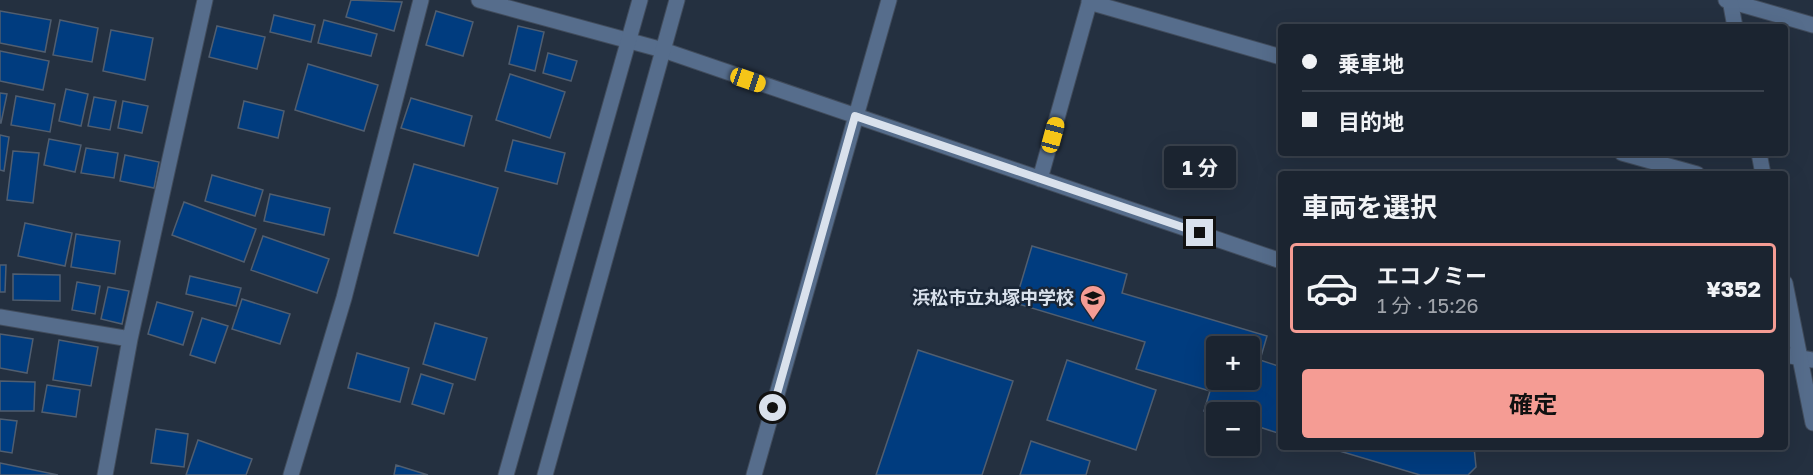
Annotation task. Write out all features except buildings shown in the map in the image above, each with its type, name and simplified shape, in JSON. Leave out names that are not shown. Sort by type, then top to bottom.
[{"type":"street","points":[[105,475],[130,339],[205,0]]},
{"type":"street","points":[[291,475],[344,298],[421,0]]},
{"type":"street","points":[[479,0],[663,50],[1278,260]]},
{"type":"street","points":[[506,475],[640,0]]},
{"type":"street","points":[[545,475],[677,0]]},
{"type":"street","points":[[754,475],[889,0]]},
{"type":"street","points":[[1734,24],[1729,0],[1813,25]]},
{"type":"street","points":[[1040,179],[1090,1],[1278,56]]},
{"type":"street","points":[[1633,156],[1686,171]]},
{"type":"street","points":[[1760,156],[1762,171]]},
{"type":"street","points":[[1788,299],[1813,423]]},
{"type":"street","points":[[0,317],[130,339]]},
{"type":"place","name":"浜松市立丸塚中学校","points":[[1093,321]]},
{"type":"route","points":[[773,408],[855,116],[1200,233]]}]
